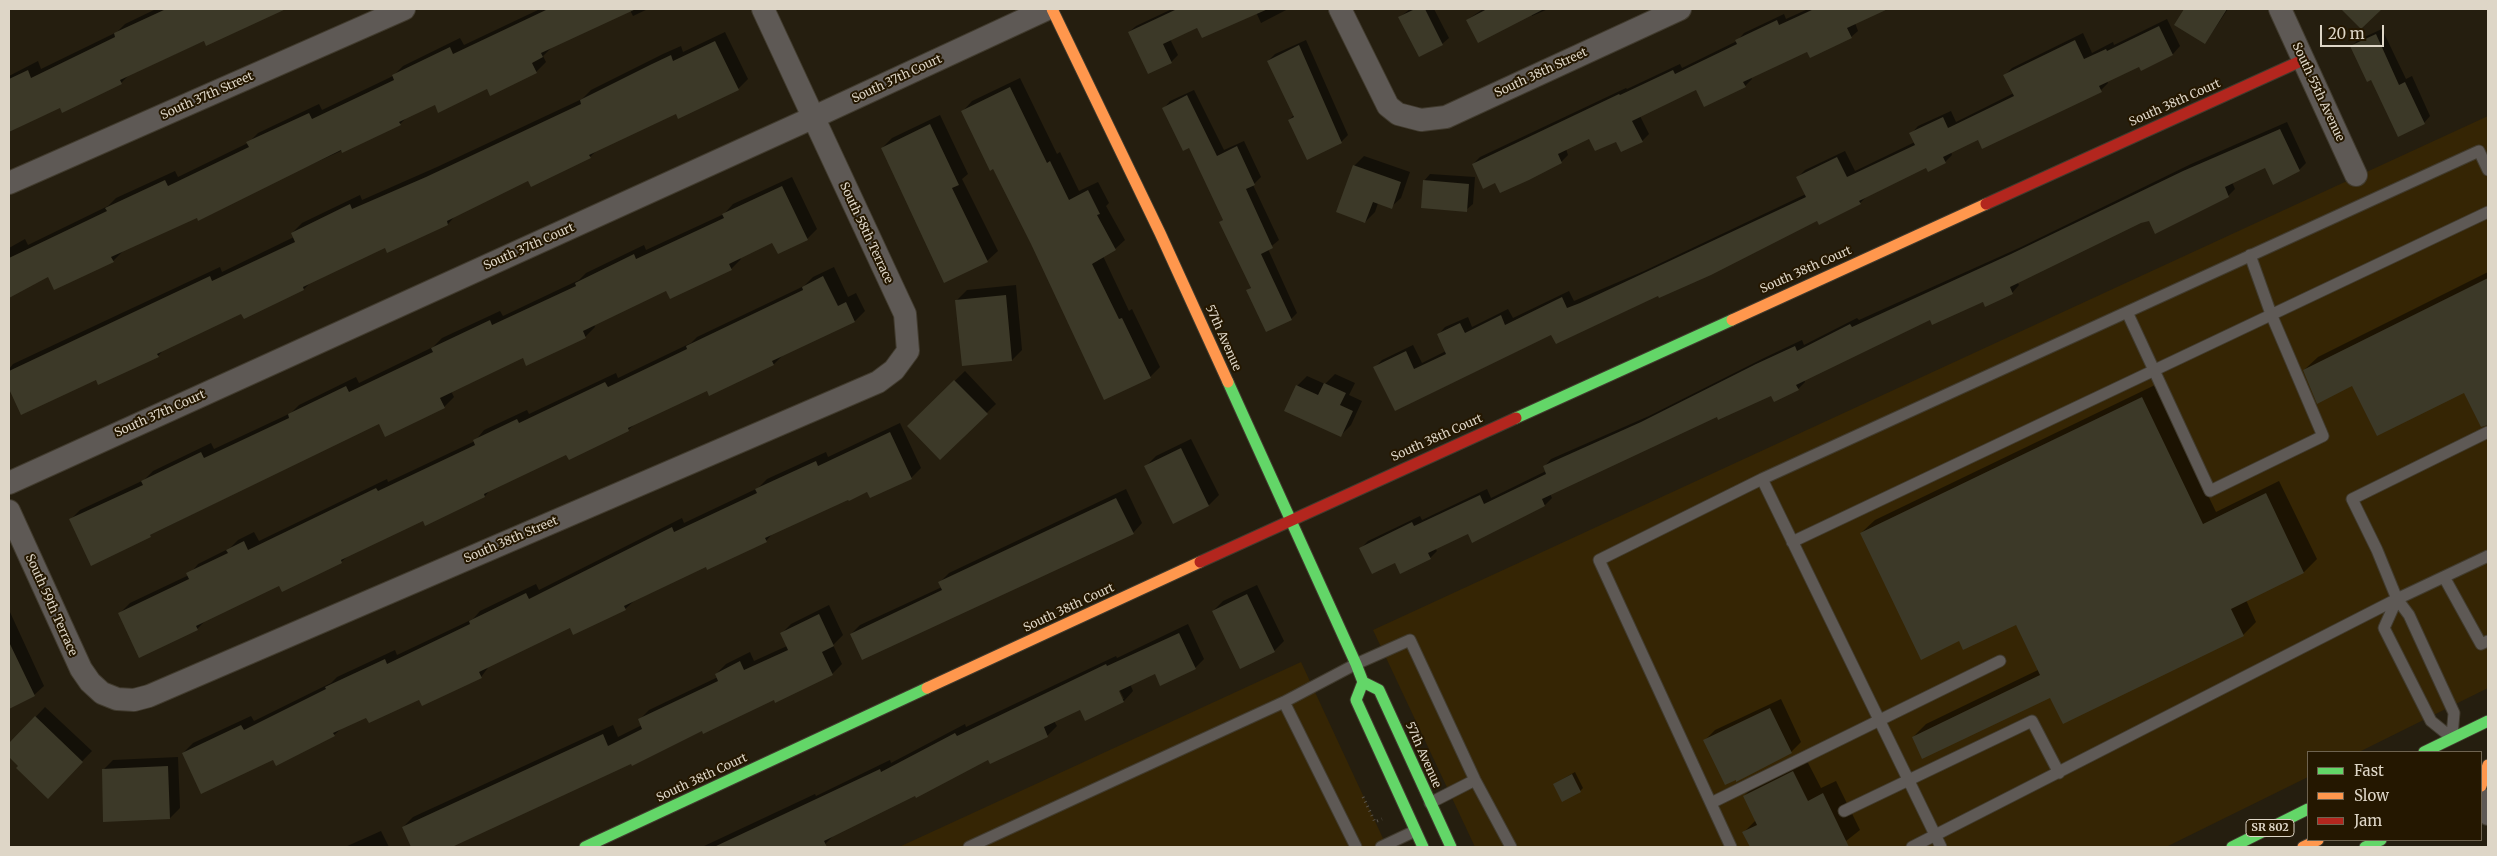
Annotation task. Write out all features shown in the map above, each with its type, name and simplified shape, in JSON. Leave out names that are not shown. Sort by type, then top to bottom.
[{"type":"street","name":"South 37th Street","points":[[9,183],[404,9]]},
{"type":"street","points":[[763,9],[812,118]]},
{"type":"street","name":"South 37th Court","points":[[9,482],[812,118],[1047,9]]},
{"type":"street","name":"57th Avenue","points":[[1052,9],[1160,233],[1363,682],[1379,690],[1429,803],[1452,847]]},
{"type":"street","name":"South 38th Street","points":[[1340,9],[1388,106],[1398,114],[1421,120],[1446,117],[1680,9]]},
{"type":"street","name":"South 55th Avenue","points":[[2280,9],[2356,175]]},
{"type":"street","name":"South 38th Court","points":[[585,847],[1290,520],[2303,60]]},
{"type":"street","name":"South 58th Terrace","points":[[812,118],[905,314],[908,351]]},
{"type":"street","name":"South 38th Street","points":[[102,693],[126,700],[150,696],[878,382],[894,370],[908,351]]},
{"type":"street","name":"South 59th Terrace","points":[[9,511],[81,669],[90,682],[102,693]]},
{"type":"street","points":[[1363,682],[1356,700],[1423,847]]},
{"type":"street","points":[[2426,751],[2488,720]]},
{"type":"street","points":[[2446,751],[2452,738]]},
{"type":"street","points":[[2482,783],[2488,765]]},
{"type":"street","points":[[2482,801],[2488,814]]},
{"type":"street","name":"SR 802","points":[[2232,847],[2307,810]]},
{"type":"street","points":[[2303,847],[2316,841]]},
{"type":"street","points":[[2365,847],[2379,841]]},
{"type":"lane","points":[[1731,847],[1599,560],[1762,479],[2479,151],[2488,170]]},
{"type":"lane","points":[[1792,542],[2488,212]]},
{"type":"lane","points":[[2127,312],[2210,491],[2323,436],[2271,314],[2250,255]]},
{"type":"lane","points":[[2452,738],[2454,714],[2409,615],[2397,599],[2377,550],[2352,499],[2488,432]]},
{"type":"lane","points":[[1762,479],[1941,847]]},
{"type":"lane","points":[[1912,847],[2397,599],[2488,556]]},
{"type":"lane","points":[[2444,577],[2481,644],[2488,641]]},
{"type":"lane","points":[[2397,599],[2384,628],[2432,721],[2452,738]]},
{"type":"lane","points":[[969,847],[1284,702],[1356,664],[1410,640],[1475,780],[1511,847]]},
{"type":"lane","points":[[1711,803],[2000,661]]},
{"type":"lane","points":[[1284,702],[1356,847]]},
{"type":"lane","points":[[1844,811],[2032,721],[2059,773]]},
{"type":"lane","points":[[1429,803],[1475,780]]},
{"type":"lane","points":[[1381,847],[1415,830]]},
{"type":"path","points":[[1363,796],[1375,822],[1382,819]]},
{"type":"shaded area","points":[[2488,116],[2488,688],[2361,751],[2307,751],[2307,777],[2166,847],[1475,847],[1373,630]]},
{"type":"shaded area","points":[[1301,662],[1387,847],[899,847]]},
{"type":"building","points":[[166,9],[286,9],[206,46],[204,41],[120,80],[122,84],[62,113],[60,108],[9,132],[9,79],[28,70],[31,78],[115,37],[114,33]]},
{"type":"building","points":[[548,9],[636,9],[541,53],[543,57],[532,63],[537,73],[490,96],[487,89],[438,113],[435,105],[399,122],[401,125],[342,153],[341,150],[198,221],[197,218],[111,257],[114,262],[54,290],[48,277],[9,298],[9,258],[107,211],[105,208],[165,180],[168,186],[249,147],[246,142],[309,113],[312,119],[394,80],[392,75],[450,47],[453,54]]},
{"type":"building","points":[[1177,9],[1268,9],[1202,38],[1197,28],[1163,44],[1172,63],[1148,74],[1128,32]]},
{"type":"building","points":[[1415,9],[1425,9],[1443,45],[1419,57],[1398,17]]},
{"type":"building","points":[[1487,9],[1544,9],[1478,43],[1466,20]]},
{"type":"building","points":[[1814,9],[1888,9],[1847,28],[1852,38],[1810,58],[1807,52],[1743,82],[1746,87],[1704,107],[1696,90],[1632,121],[1643,142],[1621,152],[1616,142],[1595,151],[1589,139],[1558,154],[1562,163],[1529,180],[1500,193],[1495,183],[1483,189],[1472,164],[1673,70],[1675,74],[1737,44],[1735,40],[1777,20],[1779,25]]},
{"type":"building","points":[[2184,9],[2227,9],[2205,44],[2174,25]]},
{"type":"building","points":[[2341,9],[2382,9],[2361,29]]},
{"type":"building","points":[[2159,26],[2173,55],[2141,71],[2139,67],[2099,86],[2102,92],[1982,149],[1978,140],[1943,157],[1946,163],[1928,172],[1926,168],[1859,201],[1861,204],[1819,225],[1817,221],[1711,275],[1659,298],[1658,296],[1556,344],[1551,335],[1395,411],[1373,367],[1406,351],[1414,369],[1446,354],[1437,334],[1460,323],[1465,333],[1501,315],[1505,325],[1562,297],[1567,308],[1580,303],[1806,197],[1796,177],[1837,157],[1847,177],[1915,145],[1909,133],[1943,117],[1948,128],[2014,96],[2003,75],[2075,40],[2084,59],[2106,49],[2107,51]]},
{"type":"building","points":[[2376,34],[2399,85],[2405,82],[2425,124],[2398,137],[2371,80],[2367,82],[2350,46]]},
{"type":"building","points":[[715,41],[739,90],[678,119],[676,114],[589,155],[591,158],[531,187],[528,181],[447,221],[448,225],[387,253],[385,248],[303,287],[304,290],[244,319],[241,314],[157,354],[159,357],[98,385],[96,380],[21,415],[9,389],[9,371],[210,276],[212,281],[295,242],[291,233],[350,204],[352,209],[426,177],[581,104],[580,100],[671,55],[673,61]]},
{"type":"building","points":[[1299,45],[1342,143],[1307,160],[1288,120],[1294,117],[1267,61]]},
{"type":"building","points":[[1010,87],[1047,163],[1050,161],[1069,200],[1088,190],[1100,214],[1097,215],[1116,250],[1092,264],[1119,319],[1122,318],[1151,378],[1104,400],[1031,244],[993,169],[990,171],[961,111]]},
{"type":"building","points":[[1187,95],[1217,156],[1237,146],[1255,185],[1246,189],[1273,248],[1261,254],[1292,320],[1266,332],[1246,290],[1251,288],[1219,222],[1223,220],[1189,148],[1183,151],[1162,108]]},
{"type":"building","points":[[930,124],[959,185],[952,188],[988,262],[944,283],[881,148]]},
{"type":"building","points":[[2280,129],[2300,171],[2273,185],[2265,168],[2225,187],[2229,197],[2155,234],[2149,221],[2141,223],[2010,287],[2013,294],[1985,307],[1983,302],[1932,325],[1930,320],[1796,385],[1799,390],[1774,402],[1771,396],[1718,420],[1717,417],[1542,499],[1545,506],[1472,543],[1468,534],[1428,553],[1431,559],[1400,574],[1395,563],[1372,574],[1359,548],[1412,522],[1414,526],[1480,495],[1484,504],[1546,474],[1543,466],[1641,422],[1756,364],[1795,346],[1797,351],[1850,324],[1852,327],[2011,254],[2183,171]]},
{"type":"building","points":[[1353,165],[1401,182],[1392,209],[1373,202],[1365,223],[1336,212]]},
{"type":"building","points":[[1423,180],[1469,184],[1467,212],[1421,208]]},
{"type":"building","points":[[782,186],[808,240],[778,254],[772,243],[729,264],[732,270],[670,299],[666,291],[583,331],[586,338],[526,366],[523,358],[440,398],[445,408],[385,437],[379,424],[150,535],[151,537],[91,566],[69,519],[143,485],[141,481],[201,452],[204,458],[289,418],[288,414],[346,386],[349,392],[433,352],[431,348],[490,320],[492,325],[576,286],[575,283],[634,254],[636,259],[724,218],[722,214]]},
{"type":"building","points":[[823,276],[838,306],[846,302],[855,322],[772,361],[774,365],[709,396],[707,391],[628,428],[629,431],[569,460],[566,455],[484,494],[485,497],[425,526],[423,521],[341,560],[342,563],[282,592],[279,586],[196,626],[198,630],[139,658],[118,613],[189,579],[186,573],[228,553],[226,550],[244,541],[248,550],[376,488],[378,491],[475,445],[473,440],[517,419],[519,423],[605,382],[608,387],[687,349],[686,346],[803,290],[802,287]]},
{"type":"building","points":[[2488,278],[2488,425],[2481,427],[2464,393],[2377,436],[2352,386],[2317,404],[2303,370]]},
{"type":"building","points":[[1006,295],[1012,361],[962,366],[955,300]]},
{"type":"building","points":[[954,380],[988,414],[940,460],[907,426]]},
{"type":"building","points":[[1324,383],[1346,393],[1340,405],[1353,411],[1341,437],[1284,411],[1296,385],[1318,395]]},
{"type":"building","points":[[2142,397],[2203,524],[2266,493],[2304,573],[2231,609],[2244,636],[2063,724],[2050,698],[1922,759],[1912,737],[2040,675],[2016,625],[1963,650],[1959,641],[1921,660],[1860,533]]},
{"type":"building","points":[[890,432],[912,479],[870,498],[867,492],[765,538],[767,542],[707,570],[706,567],[624,606],[626,610],[573,635],[570,628],[479,672],[482,678],[422,706],[419,700],[369,723],[366,718],[333,733],[335,736],[276,766],[273,760],[201,794],[182,753],[241,725],[244,730],[326,689],[325,687],[385,659],[387,664],[470,624],[469,621],[526,593],[529,599],[672,527],[674,532],[757,493],[755,489],[816,461],[818,466]]},
{"type":"building","points":[[1181,448],[1209,506],[1173,524],[1144,466]]},
{"type":"building","points":[[1116,498],[1134,534],[862,660],[850,634],[942,590],[938,582]]},
{"type":"building","points":[[1247,594],[1275,652],[1240,669],[1212,611]]},
{"type":"building","points":[[819,614],[834,646],[822,652],[833,675],[775,703],[774,700],[703,734],[702,731],[632,766],[631,764],[452,847],[411,847],[402,827],[603,734],[608,746],[642,729],[638,719],[718,681],[715,674],[740,661],[744,670],[788,650],[780,633]]},
{"type":"building","points":[[1179,633],[1196,669],[1160,686],[1155,674],[1119,691],[1124,702],[1085,721],[1080,710],[1044,727],[1048,737],[990,764],[988,760],[916,798],[915,796],[824,841],[827,847],[714,847],[880,769],[881,772],[955,733],[957,736],[1106,664],[1107,666]]},
{"type":"building","points":[[9,642],[35,696],[9,709]]},
{"type":"building","points":[[1770,708],[1792,753],[1736,782],[1736,780],[1725,785],[1703,740]]},
{"type":"building","points":[[35,716],[83,762],[48,799],[16,768],[18,766],[9,757],[9,743]]},
{"type":"building","points":[[168,766],[170,819],[103,822],[102,769]]},
{"type":"building","points":[[1793,771],[1808,801],[1823,793],[1849,847],[1750,847],[1742,832],[1757,825],[1743,796]]},
{"type":"building","points":[[1572,774],[1581,792],[1562,802],[1553,784]]},
{"type":"traffic: fast","points":[[1516,418],[1732,320]]},
{"type":"traffic: fast","points":[[1228,382],[1356,664],[1363,682],[1356,700],[1423,847]]},
{"type":"traffic: fast","points":[[1363,682],[1379,690],[1451,847]]},
{"type":"traffic: fast","points":[[585,847],[927,688]]},
{"type":"traffic: fast","points":[[2426,751],[2488,721]]},
{"type":"traffic: fast","points":[[2232,847],[2307,810]]},
{"type":"traffic: fast","points":[[2365,847],[2379,841]]},
{"type":"traffic: slow","points":[[1052,9],[1160,233],[1228,382]]},
{"type":"traffic: slow","points":[[1732,320],[1986,204]]},
{"type":"traffic: slow","points":[[927,688],[1200,562]]},
{"type":"traffic: slow","points":[[2482,783],[2488,765]]},
{"type":"traffic: slow","points":[[2303,847],[2316,841]]},
{"type":"traffic: jam","points":[[1986,204],[2303,60]]},
{"type":"traffic: jam","points":[[1200,562],[1516,418]]}]
